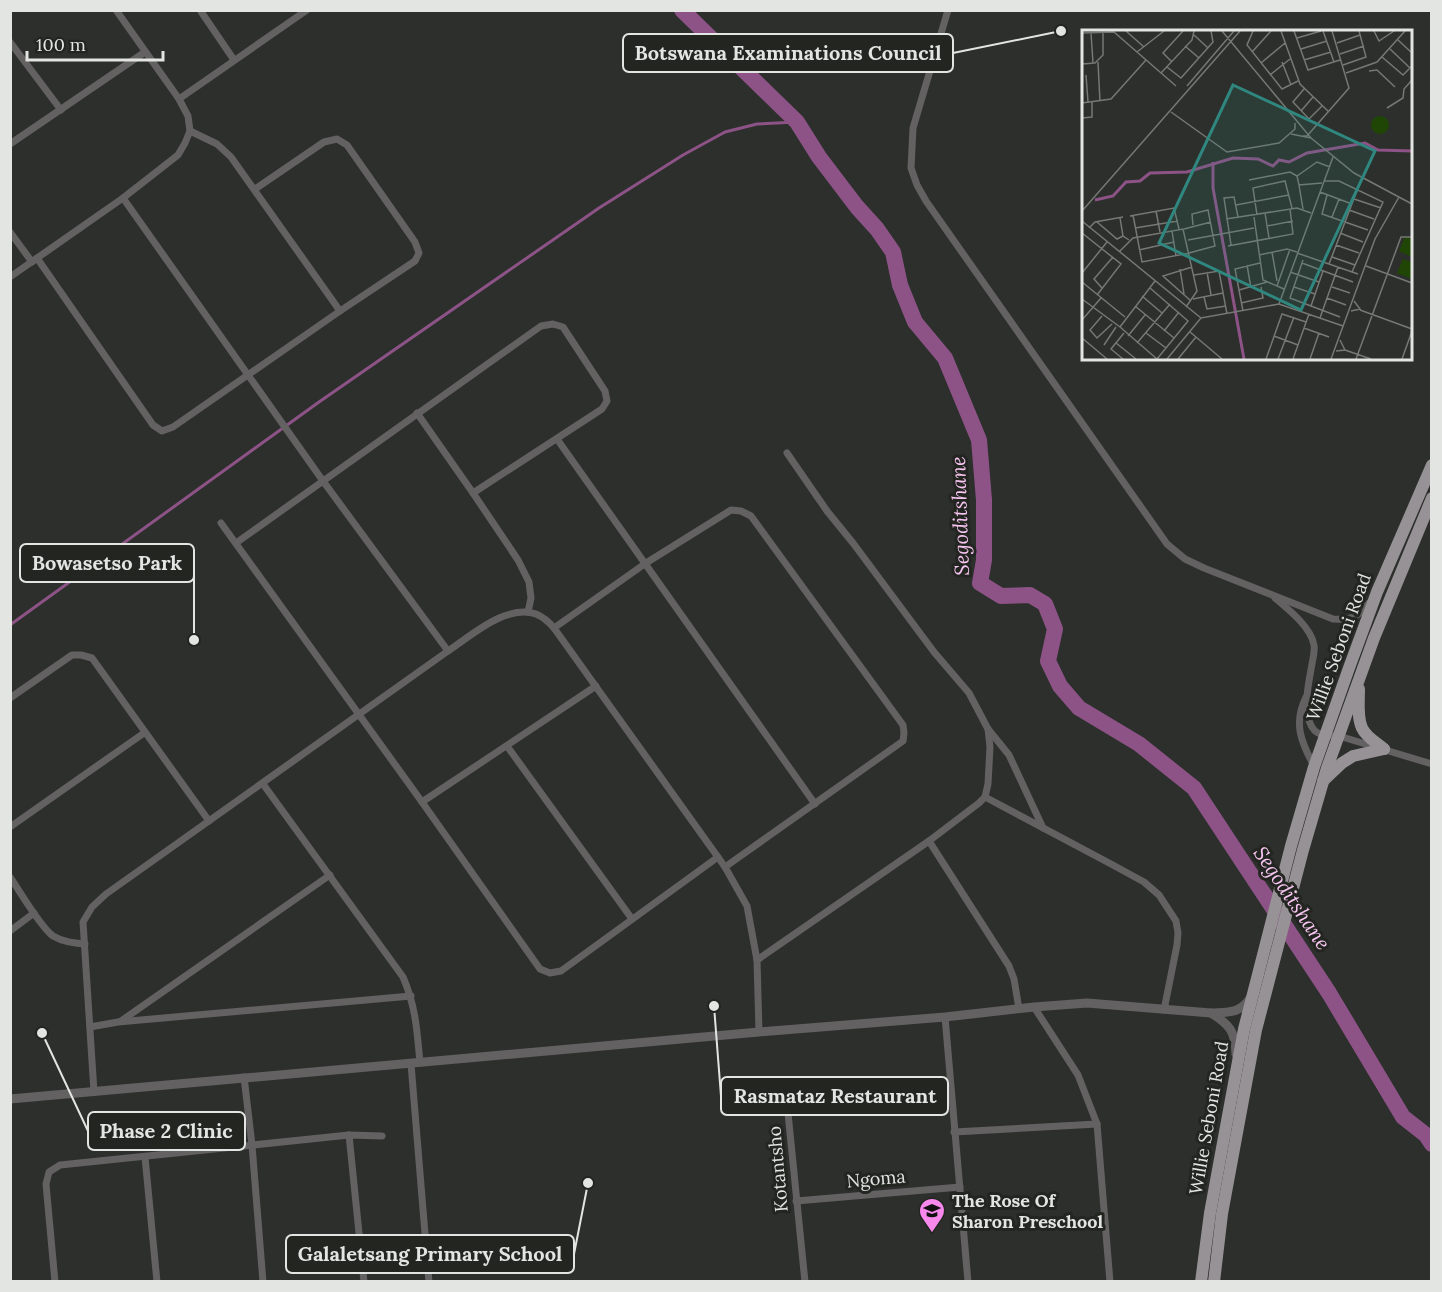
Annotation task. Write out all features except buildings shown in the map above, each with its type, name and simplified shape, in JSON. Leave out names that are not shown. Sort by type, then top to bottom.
[{"type":"main road","name":"Willie Seboni Road","points":[[1297,848],[1314,767],[1377,592],[1431,465]]},
{"type":"main road","name":"Willie Seboni Road","points":[[1297,848],[1374,638],[1431,498]]},
{"type":"main road","points":[[1359,679],[1359,716],[1362,728],[1384,749]]},
{"type":"main road","points":[[1323,782],[1342,763],[1353,756],[1384,749]]},
{"type":"main road","points":[[1266,964],[1297,848]]},
{"type":"main road","name":"Willie Seboni Road","points":[[1201,1281],[1210,1213],[1237,1065],[1253,995],[1266,964]]},
{"type":"main road","name":"Willie Seboni Road","points":[[1214,1281],[1222,1214],[1266,964]]},
{"type":"street","points":[[10,277],[123,198],[178,155],[190,131],[188,116],[179,99],[116,10]]},
{"type":"street","points":[[200,10],[234,60]]},
{"type":"street","points":[[179,99],[307,10]]},
{"type":"street","points":[[948,10],[913,128],[911,168],[917,185],[1167,544],[1185,559],[1203,568],[1333,619],[1354,618],[1377,592]]},
{"type":"street","points":[[10,42],[61,110]]},
{"type":"street","points":[[10,144],[145,52]]},
{"type":"street","points":[[190,131],[217,144],[231,157],[340,311]]},
{"type":"street","points":[[10,232],[35,260],[153,425],[162,431],[172,428],[415,261],[419,253],[414,242],[348,145],[337,140],[324,142],[255,189]]},
{"type":"street","points":[[123,198],[323,481],[448,651]]},
{"type":"street","points":[[236,543],[541,326],[553,324],[563,327],[606,391],[607,401],[602,410],[474,493]]},
{"type":"street","points":[[417,413],[518,560],[529,582],[531,598],[528,612]]},
{"type":"street","points":[[557,439],[815,804]]},
{"type":"street","points":[[787,453],[827,511],[934,652],[969,693],[988,729],[1009,756],[1043,828]]},
{"type":"street","points":[[554,628],[646,563],[730,510],[741,511],[751,516],[903,725],[903,741],[725,867]]},
{"type":"street","points":[[221,523],[540,969],[550,974],[561,971],[718,857]]},
{"type":"street","points":[[1271,594],[1300,621],[1314,645],[1306,697],[1310,725],[1318,733],[1326,736],[1339,736],[1431,764]]},
{"type":"street","points":[[94,1092],[83,922],[92,907],[106,894],[264,784],[448,651],[500,617],[512,613],[537,614],[554,628],[725,867],[747,906],[757,960],[759,1032]]},
{"type":"street","points":[[10,698],[72,655],[92,658],[209,821]]},
{"type":"street","points":[[422,802],[596,686]]},
{"type":"street","points":[[1306,697],[1300,709],[1299,727],[1314,767]]},
{"type":"street","points":[[757,960],[979,804],[985,797],[988,784],[990,747],[988,729]]},
{"type":"street","points":[[10,827],[144,732]]},
{"type":"street","points":[[507,746],[632,919]]},
{"type":"street","points":[[264,784],[403,977],[411,996],[416,1020],[415,1063],[429,1281]]},
{"type":"street","points":[[985,797],[1144,882],[1159,895],[1176,921],[1178,933],[1178,945],[1164,1010]]},
{"type":"street","points":[[929,841],[1009,966],[1019,1009]]},
{"type":"street","points":[[118,1022],[330,875]]},
{"type":"street","points":[[10,877],[51,935],[66,942],[85,944]]},
{"type":"street","points":[[10,931],[34,913]]},
{"type":"street","points":[[10,1099],[1087,1003],[1211,1013],[1237,1011],[1245,1006],[1253,995]]},
{"type":"street","points":[[90,1027],[118,1022],[411,996]]},
{"type":"street","points":[[1034,1007],[1078,1075],[1097,1124],[1110,1281]]},
{"type":"street","points":[[1211,1013],[1225,1022],[1233,1032],[1236,1041],[1237,1065]]},
{"type":"street","points":[[945,1017],[968,1281]]},
{"type":"street","points":[[244,1077],[263,1281]]},
{"type":"street","name":"Kotantsho","points":[[805,1281],[788,1113],[793,1105],[803,1101],[950,1084]]},
{"type":"street","points":[[954,1132],[1097,1124]]},
{"type":"street","points":[[349,1135],[364,1281]]},
{"type":"street","points":[[55,1281],[46,1184],[49,1172],[60,1165],[349,1135],[382,1136]]},
{"type":"street","points":[[146,1157],[157,1281]]},
{"type":"street","name":"Ngoma","points":[[796,1201],[960,1187]]},
{"type":"waterway","name":"Segoditshane","points":[[682,10],[797,122],[819,157],[893,252],[900,285],[915,322],[945,358],[979,440],[984,500],[984,560],[980,583],[1001,596],[1030,595],[1045,604],[1055,629],[1048,661],[1060,686],[1079,708],[1139,744],[1194,788],[1329,993],[1403,1117],[1426,1135],[1432,1144]]},
{"type":"waterway","points":[[10,625],[319,402],[599,208],[683,155],[725,132],[757,124],[797,122]]},
{"type":"place","name":"Botswana Examinations Council","points":[[1061,31]]},
{"type":"place","name":"Bowasetso Park","points":[[194,640]]},
{"type":"place","name":"Rasmataz Restaurant","points":[[714,1006]]},
{"type":"place","name":"Phase 2 Clinic","points":[[42,1033]]},
{"type":"place","name":"Galaletsang Primary School","points":[[588,1183]]},
{"type":"place","name":"The Rose Of Sharon Preschool","points":[[932,1234]]}]
